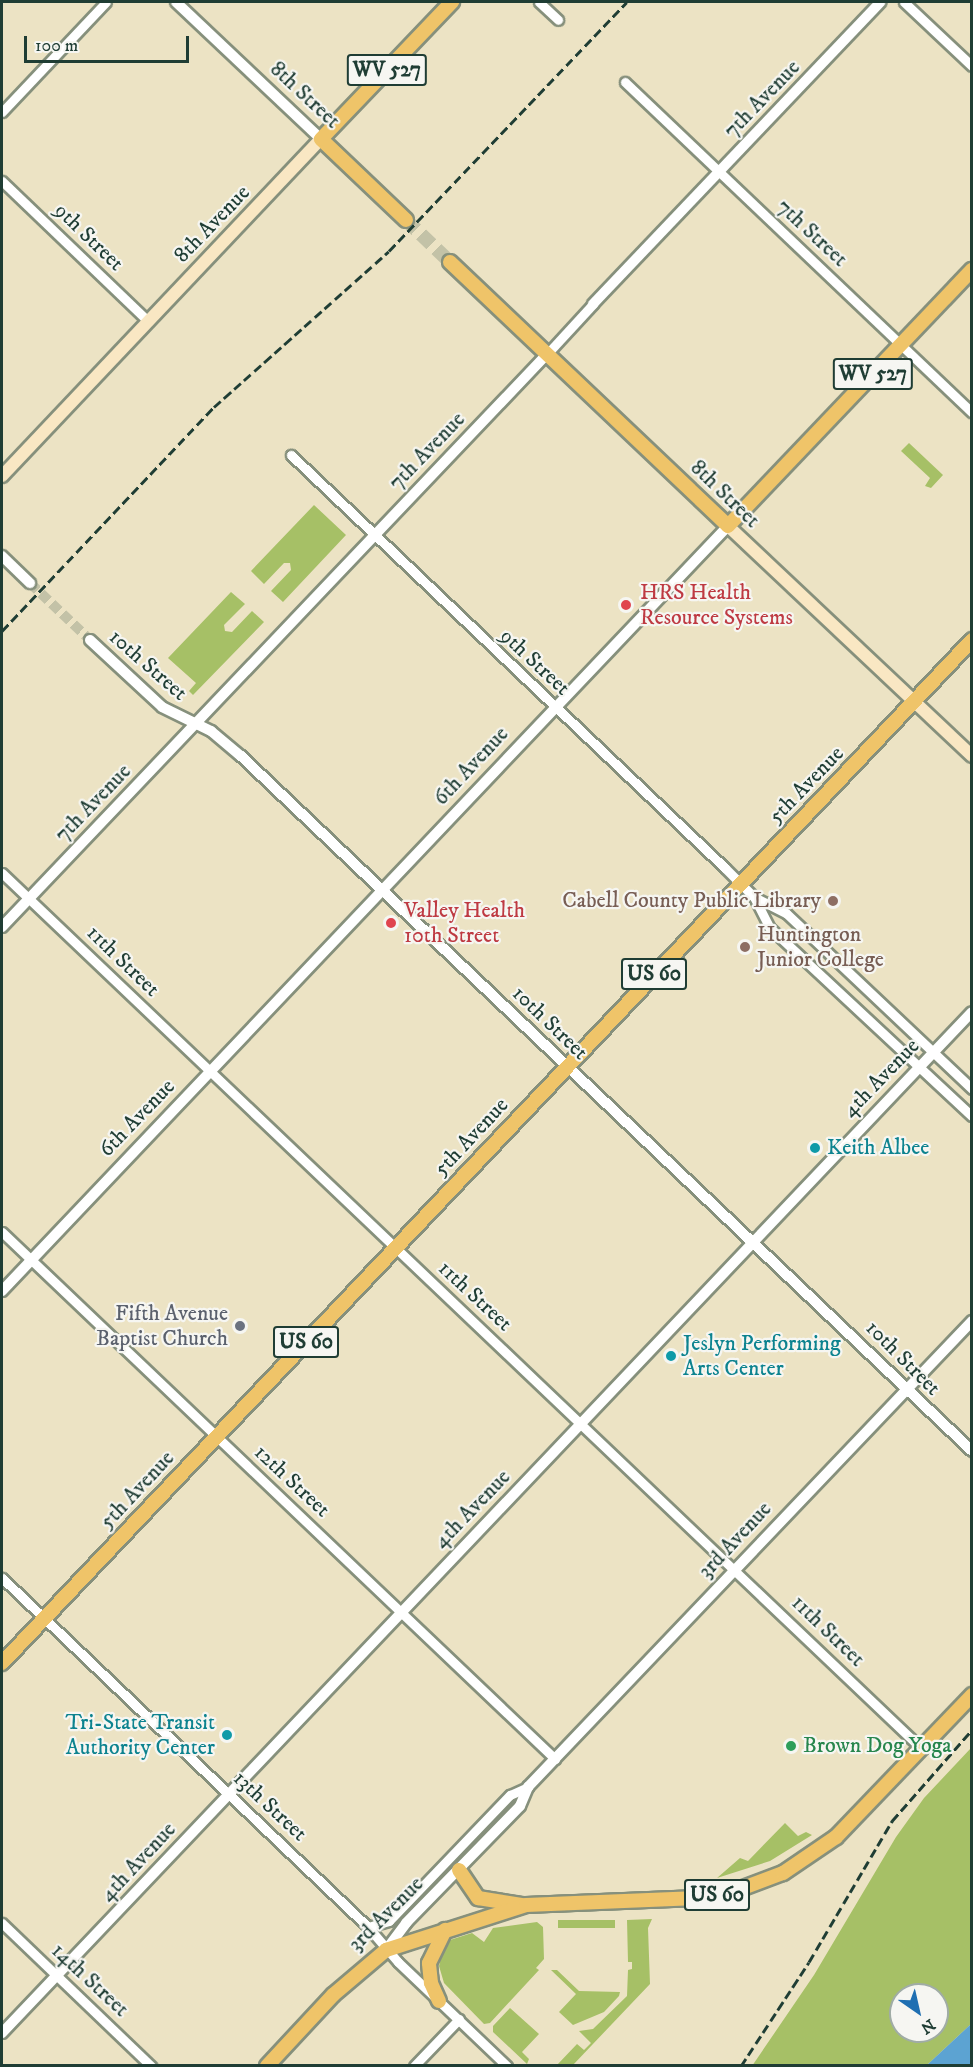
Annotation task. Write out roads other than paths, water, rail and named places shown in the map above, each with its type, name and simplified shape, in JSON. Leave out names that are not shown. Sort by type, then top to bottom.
[{"type":"main road","name":"8th Avenue","points":[[2,476],[452,2]]},
{"type":"main road","name":"8th Street","points":[[321,139],[406,220]]},
{"type":"main road","name":"8th Street","points":[[450,262],[972,756]]},
{"type":"main road","name":"6th Avenue","points":[[728,525],[972,270]]},
{"type":"main road","name":"5th Avenue","points":[[2,1663],[972,640]]},
{"type":"main road","name":"US 60","points":[[386,1950],[526,1905],[687,1900],[762,1882],[807,1859],[837,1837],[972,1695]]},
{"type":"main road","points":[[459,1870],[468,1887],[482,1900],[526,1905]]},
{"type":"main road","points":[[439,2001],[431,1983],[429,1963],[445,1930]]},
{"type":"main road","name":"3rd Avenue","points":[[267,2066],[333,1995],[386,1950]]},
{"type":"street","points":[[2,112],[106,2]]},
{"type":"street","name":"8th Street","points":[[176,2],[321,139]]},
{"type":"street","points":[[539,2],[558,20]]},
{"type":"street","name":"7th Avenue","points":[[2,927],[882,2]]},
{"type":"street","points":[[904,2],[972,66]]},
{"type":"street","name":"7th Street","points":[[626,82],[972,412]]},
{"type":"street","name":"9th Street","points":[[2,181],[148,321]]},
{"type":"street","name":"9th Street","points":[[291,454],[740,884],[754,897],[786,913],[972,1089]]},
{"type":"street","name":"6th Avenue","points":[[2,1291],[728,525]]},
{"type":"street","points":[[2,556],[30,583]]},
{"type":"street","name":"10th Street","points":[[90,639],[162,707],[227,743],[972,1451]]},
{"type":"street","name":"11th Street","points":[[2,873],[922,1749]]},
{"type":"street","name":"9th Street","points":[[754,897],[769,927],[972,1116]]},
{"type":"street","name":"4th Avenue","points":[[2,2033],[972,1012]]},
{"type":"street","name":"12th Street","points":[[2,1232],[555,1759]]},
{"type":"street","name":"3rd Avenue","points":[[386,1950],[406,1923],[520,1806],[528,1787],[971,1322]]},
{"type":"street","name":"13th Street","points":[[2,1578],[368,1927],[386,1950],[507,2066]]},
{"type":"street","name":"3rd Avenue","points":[[368,1927],[389,1921],[510,1795],[528,1787]]},
{"type":"street","name":"14th Street","points":[[2,1923],[152,2066]]},
{"type":"street","points":[[414,2066],[459,2019]]},
{"type":"water","points":[[971,2024],[971,2065],[927,2065]]},
{"type":"tunnel","points":[[406,220],[450,262]]},
{"type":"tunnel","points":[[30,583],[90,640]]},
{"type":"railway","points":[[2,631],[214,407],[389,251],[627,2]]},
{"type":"railway","points":[[741,2066],[809,1962],[892,1821],[972,1730]]},
{"type":"place","name":"HRS Health Resource Systems","points":[[626,605]]},
{"type":"place","name":"Cabell County Public Library","points":[[833,901]]},
{"type":"place","name":"Valley Health 10th Street","points":[[391,923]]},
{"type":"place","name":"Huntington Junior College","points":[[745,947]]},
{"type":"place","name":"Keith Albee","points":[[815,1148]]},
{"type":"place","name":"Fifth Avenue Baptist Church","points":[[240,1326]]},
{"type":"place","name":"Jeslyn Performing Arts Center","points":[[671,1356]]},
{"type":"place","name":"Tri-State Transit Authority Center","points":[[227,1735]]},
{"type":"place","name":"Brown Dog Yoga","points":[[791,1746]]}]
